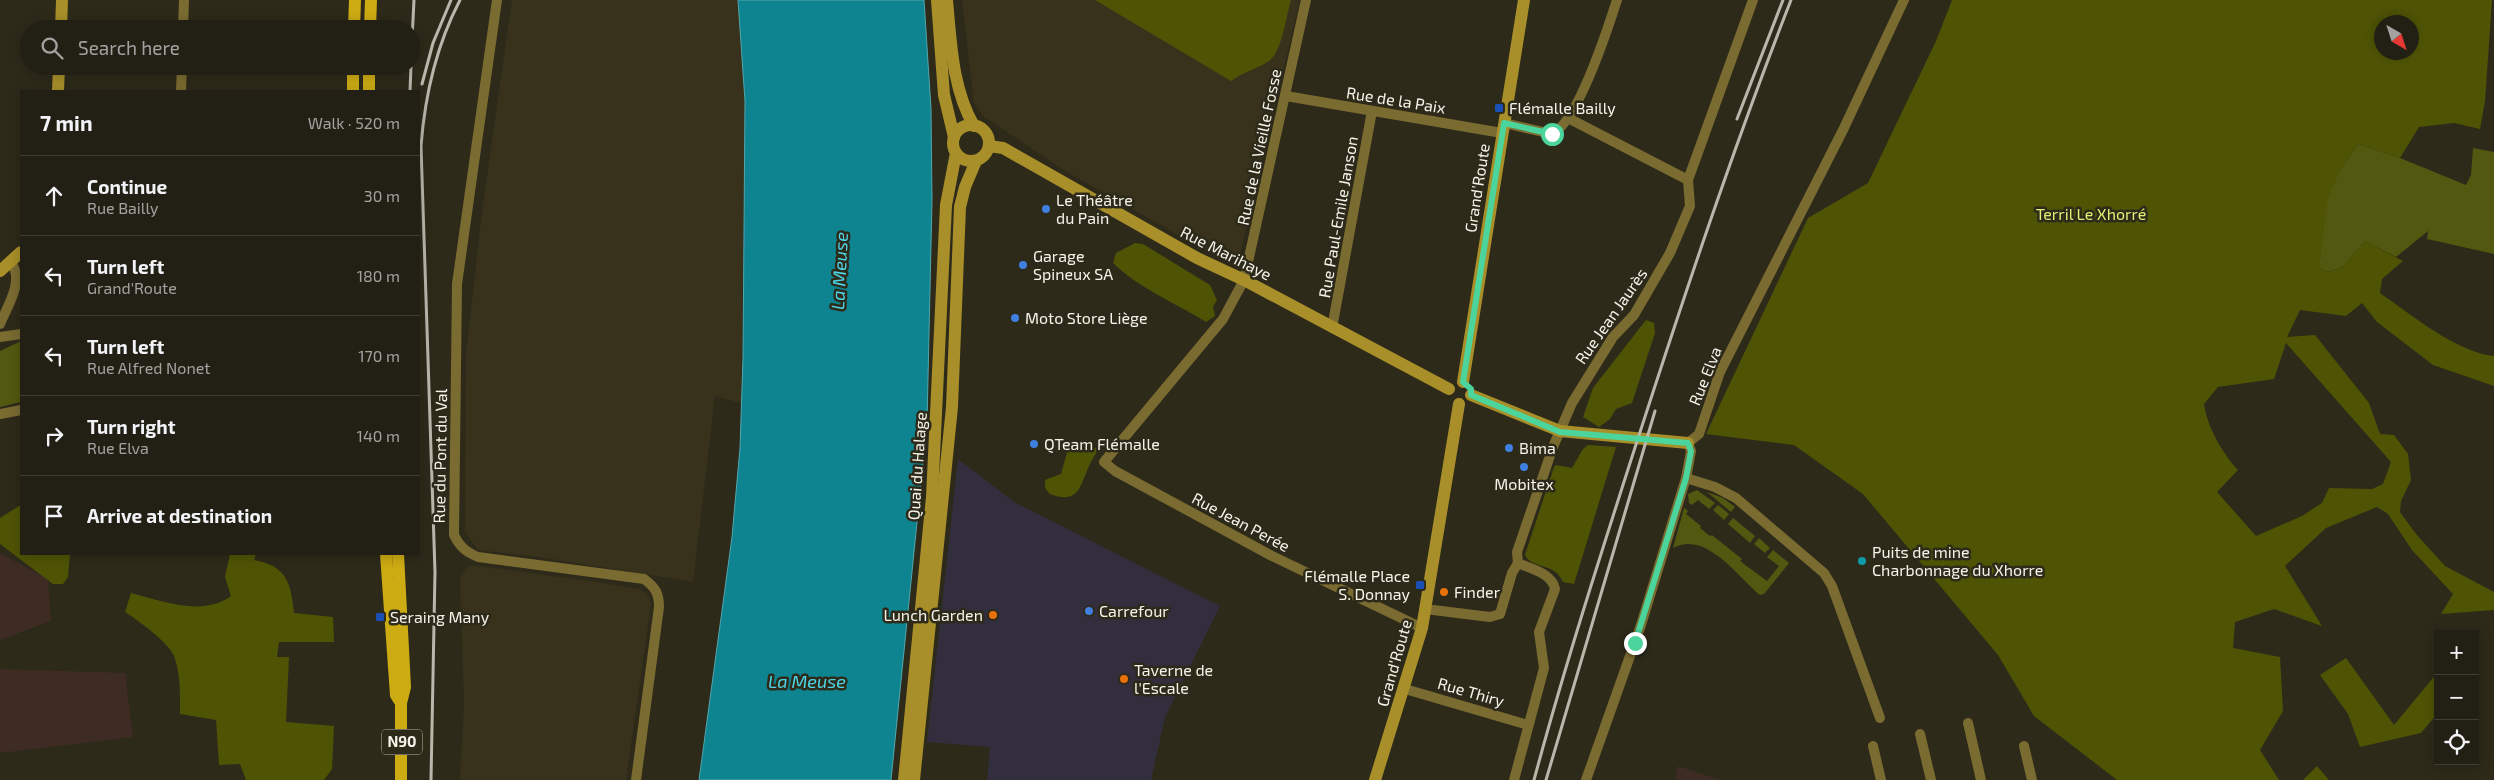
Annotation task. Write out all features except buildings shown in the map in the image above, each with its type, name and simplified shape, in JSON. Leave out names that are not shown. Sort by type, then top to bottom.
[{"type":"main road","points":[[354,20],[355,0]]},
{"type":"main road","points":[[370,20],[371,0]]},
{"type":"main road","points":[[353,75],[353,90]]},
{"type":"main road","points":[[369,75],[369,90]]},
{"type":"main road","name":"N90","points":[[386,555],[396,695],[401,704]]},
{"type":"main road","name":"N90","points":[[398,555],[405,688],[401,704],[401,780]]},
{"type":"street","points":[[61,20],[62,0]]},
{"type":"street","points":[[183,20],[184,0]]},
{"type":"street","name":"Rue du Pont du Val","points":[[497,0],[457,284],[454,535],[468,553],[478,557],[644,579],[653,586],[659,595],[659,607],[636,780]]},
{"type":"street","points":[[936,0],[944,95],[954,137],[953,142],[956,153],[963,160],[976,160],[985,155],[989,146],[987,135],[974,126],[966,112],[959,90],[953,62],[946,0]]},
{"type":"street","name":"Rue de la Vieille Fosse","points":[[1104,462],[1223,319],[1244,280],[1306,0]]},
{"type":"street","name":"Grand'Route","points":[[1463,382],[1524,0]]},
{"type":"street","points":[[1617,0],[1596,62],[1568,118],[1688,180]]},
{"type":"street","name":"Rue Jean Jaurès","points":[[1425,609],[1490,617],[1500,614],[1512,573],[1518,563],[1517,552],[1572,403],[1592,368],[1613,338],[1634,315],[1670,253],[1690,206],[1688,180],[1754,0]]},
{"type":"street","name":"Rue Elva","points":[[1688,443],[1698,434],[1720,372],[1828,161],[1904,0]]},
{"type":"street","points":[[58,90],[59,75]]},
{"type":"street","points":[[181,90],[182,75]]},
{"type":"street","name":"Rue de la Paix","points":[[1286,96],[1372,111],[1552,134],[1559,131],[1568,118]]},
{"type":"street","name":"Rue Paul-Emile Janson","points":[[1332,328],[1372,111]]},
{"type":"street","points":[[954,137],[960,129],[974,126]]},
{"type":"street","name":"Rue Marihaye","points":[[989,146],[1003,148],[1197,258],[1244,280],[1449,389]]},
{"type":"street","name":"Quai du Halage","points":[[904,780],[932,497],[946,205],[956,153]]},
{"type":"street","name":"Quai du Halage","points":[[914,780],[952,407],[960,207],[965,187],[976,160]]},
{"type":"street","points":[[0,271],[20,253]]},
{"type":"street","points":[[0,324],[15,285],[16,272],[11,263]]},
{"type":"street","points":[[0,337],[20,334]]},
{"type":"street","points":[[1457,382],[1463,382],[1471,389],[1469,400],[1459,404],[1453,402],[1449,396],[1449,389],[1457,382]]},
{"type":"street","points":[[1471,395],[1560,432],[1688,443],[1691,451],[1686,478],[1641,625],[1586,780]]},
{"type":"street","name":"Grand'Route","points":[[1375,780],[1405,689],[1422,628],[1459,404]]},
{"type":"street","points":[[0,414],[20,410]]},
{"type":"street","name":"Rue Jean Perée","points":[[1104,462],[1125,476],[1231,535],[1422,628]]},
{"type":"street","points":[[1686,478],[1728,493],[1824,573],[1832,586],[1880,718]]},
{"type":"street","points":[[1514,780],[1544,668],[1539,632],[1554,588],[1553,582],[1549,577],[1518,563]]},
{"type":"street","name":"Rue Thiry","points":[[1405,689],[1528,724]]},
{"type":"street","points":[[1968,723],[1981,780]]},
{"type":"street","points":[[1920,734],[1931,780]]},
{"type":"street","points":[[1873,746],[1881,780]]},
{"type":"street","points":[[2024,746],[2032,780]]},
{"type":"shaded area","points":[[512,0],[738,0],[745,101],[741,403],[715,396],[693,582],[539,557],[478,550],[465,532],[466,355],[482,212]]},
{"type":"shaded area","points":[[962,0],[1300,0],[1239,258],[1226,262],[1067,172],[983,116],[974,103]]},
{"type":"shaded area","points":[[958,459],[1014,502],[1220,606],[1165,717],[1151,780],[987,780],[990,747],[927,742]]},
{"type":"shaded area","points":[[0,553],[48,579],[51,621],[0,640]]},
{"type":"shaded area","points":[[470,565],[590,581],[639,589],[647,593],[651,604],[626,780],[460,780],[464,705],[460,578]]},
{"type":"shaded area","points":[[0,669],[125,673],[133,737],[0,753]]},
{"type":"shaded area","points":[[1678,766],[1720,780],[1675,780]]},
{"type":"green space","points":[[1095,0],[1291,0],[1283,33],[1273,56],[1264,64],[1231,81]]},
{"type":"green space","name":"Terril Le Xhorré","points":[[1952,0],[2492,0],[2485,101],[2480,129],[2454,123],[2419,127],[2400,158],[2358,144],[2340,170],[2328,197],[2319,268],[2329,272],[2343,267],[2365,241],[2403,261],[2382,279],[2380,293],[2450,340],[2465,348],[2494,356],[2494,386],[2433,365],[2377,322],[2362,303],[2346,316],[2300,310],[2287,337],[2315,335],[2369,403],[2380,434],[2394,435],[2408,454],[2411,480],[2401,501],[2400,512],[2416,534],[2445,566],[2494,592],[2494,610],[2441,614],[2453,594],[2412,550],[2388,514],[2377,507],[2326,528],[2285,566],[2322,626],[2274,609],[2235,622],[2233,648],[2280,657],[2283,711],[2260,750],[2279,780],[2117,780],[2034,716],[1998,655],[1863,494],[1794,445],[1706,434],[1808,218],[1868,183],[1936,41]],"holes":[[[2286,343],[2391,462],[2383,484],[2372,489],[2329,488],[2322,503],[2302,516],[2256,536],[2217,492],[2238,470],[2226,456],[2216,439],[2208,421],[2204,404],[2218,387],[2274,379]]]},
{"type":"green space","points":[[2358,144],[2400,158],[2466,185],[2471,175],[2473,148],[2494,152],[2494,254],[2427,239],[2428,231],[2396,257],[2365,241],[2343,267],[2329,272],[2319,268],[2327,197],[2340,170]]},
{"type":"green space","points":[[1135,243],[1143,244],[1210,285],[1217,300],[1213,307],[1215,316],[1206,322],[1146,288],[1113,263],[1116,253]]},
{"type":"green space","points":[[1646,320],[1654,323],[1655,333],[1632,403],[1616,409],[1610,419],[1599,427],[1583,417],[1593,388]]},
{"type":"green space","points":[[20,341],[20,402],[0,407],[0,351]]},
{"type":"green space","points":[[1588,445],[1616,447],[1574,584],[1563,582],[1555,571],[1533,563],[1525,555],[1554,467],[1556,465],[1572,468],[1583,449]]},
{"type":"green space","points":[[1073,446],[1098,448],[1077,492],[1067,497],[1050,494],[1045,488],[1045,480],[1061,474],[1068,449]]},
{"type":"green space","points":[[1697,490],[1715,503],[1709,509],[1698,500],[1692,505],[1689,503],[1688,494]]},
{"type":"green space","points":[[1707,492],[1723,498],[1735,507],[1731,512]]},
{"type":"green space","points":[[1718,505],[1729,514],[1724,520],[1713,510]]},
{"type":"green space","points":[[20,506],[20,555],[70,555],[68,577],[63,584],[53,584],[0,544],[0,518]]},
{"type":"green space","points":[[1684,508],[1688,511],[1686,514],[1701,526],[1700,528],[1710,536],[1712,535],[1742,559],[1740,561],[1767,581],[1779,566],[1767,557],[1773,550],[1789,563],[1764,594],[1760,595],[1731,567],[1709,550],[1697,545],[1685,544],[1673,548]]},
{"type":"green space","points":[[1733,518],[1755,536],[1750,543],[1728,524]]},
{"type":"green space","points":[[1759,538],[1770,548],[1765,553],[1754,544]]},
{"type":"green space","points":[[230,555],[256,555],[254,560],[274,567],[285,578],[289,585],[294,613],[333,617],[334,642],[279,642],[277,657],[289,657],[286,722],[334,726],[332,769],[324,780],[246,780],[240,764],[219,765],[216,720],[180,714],[179,678],[174,656],[160,638],[125,612],[131,593],[182,605],[208,606],[220,602],[231,596],[225,577]]},
{"type":"green space","points":[[2346,658],[2394,725],[2434,677],[2434,718],[2421,733],[2360,747],[2348,714],[2320,675]]},
{"type":"green space","points":[[2317,766],[2329,780],[2303,780]]},
{"type":"water","name":"La Meuse","points":[[738,0],[924,0],[931,109],[932,200],[927,423],[891,780],[699,780],[732,537],[740,448],[743,358],[745,101]]},
{"type":"railway","points":[[413,20],[414,0]]},
{"type":"railway","points":[[422,84],[433,43],[451,0]]},
{"type":"railway","points":[[431,780],[435,572],[421,146],[425,108],[433,71],[444,35],[460,0]]},
{"type":"railway","points":[[1737,119],[1783,0]]},
{"type":"railway","points":[[1534,780],[1581,619],[1669,344],[1728,171],[1791,0]]},
{"type":"railway","points":[[410,90],[411,75]]},
{"type":"railway","points":[[1546,780],[1655,411]]},
{"type":"place","name":"Flémalle Bailly","points":[[1499,108]]},
{"type":"place","name":"Le Théâtre du Pain","points":[[1046,209]]},
{"type":"place","name":"Garage Spineux SA","points":[[1023,265]]},
{"type":"place","name":"Moto Store Liège","points":[[1015,318]]},
{"type":"place","name":"QTeam Flémalle","points":[[1034,444]]},
{"type":"place","name":"Bima","points":[[1509,448]]},
{"type":"place","name":"Mobitex","points":[[1524,467]]},
{"type":"place","name":"Puits de mine Charbonnage du Xhorre","points":[[1862,561]]},
{"type":"place","name":"Flémalle Place S. Donnay","points":[[1420,585]]},
{"type":"place","name":"Finder","points":[[1444,592]]},
{"type":"place","name":"Carrefour","points":[[1089,611]]},
{"type":"place","name":"Lunch Garden","points":[[993,615]]},
{"type":"place","name":"Seraing Many","points":[[380,617]]},
{"type":"place","name":"Taverne de l'Escale","points":[[1124,679]]},
{"type":"route","points":[[1552,134],[1504,123],[1463,382],[1468,384],[1471,389],[1471,395],[1560,432],[1688,443],[1691,456],[1686,478],[1635,643]]}]
